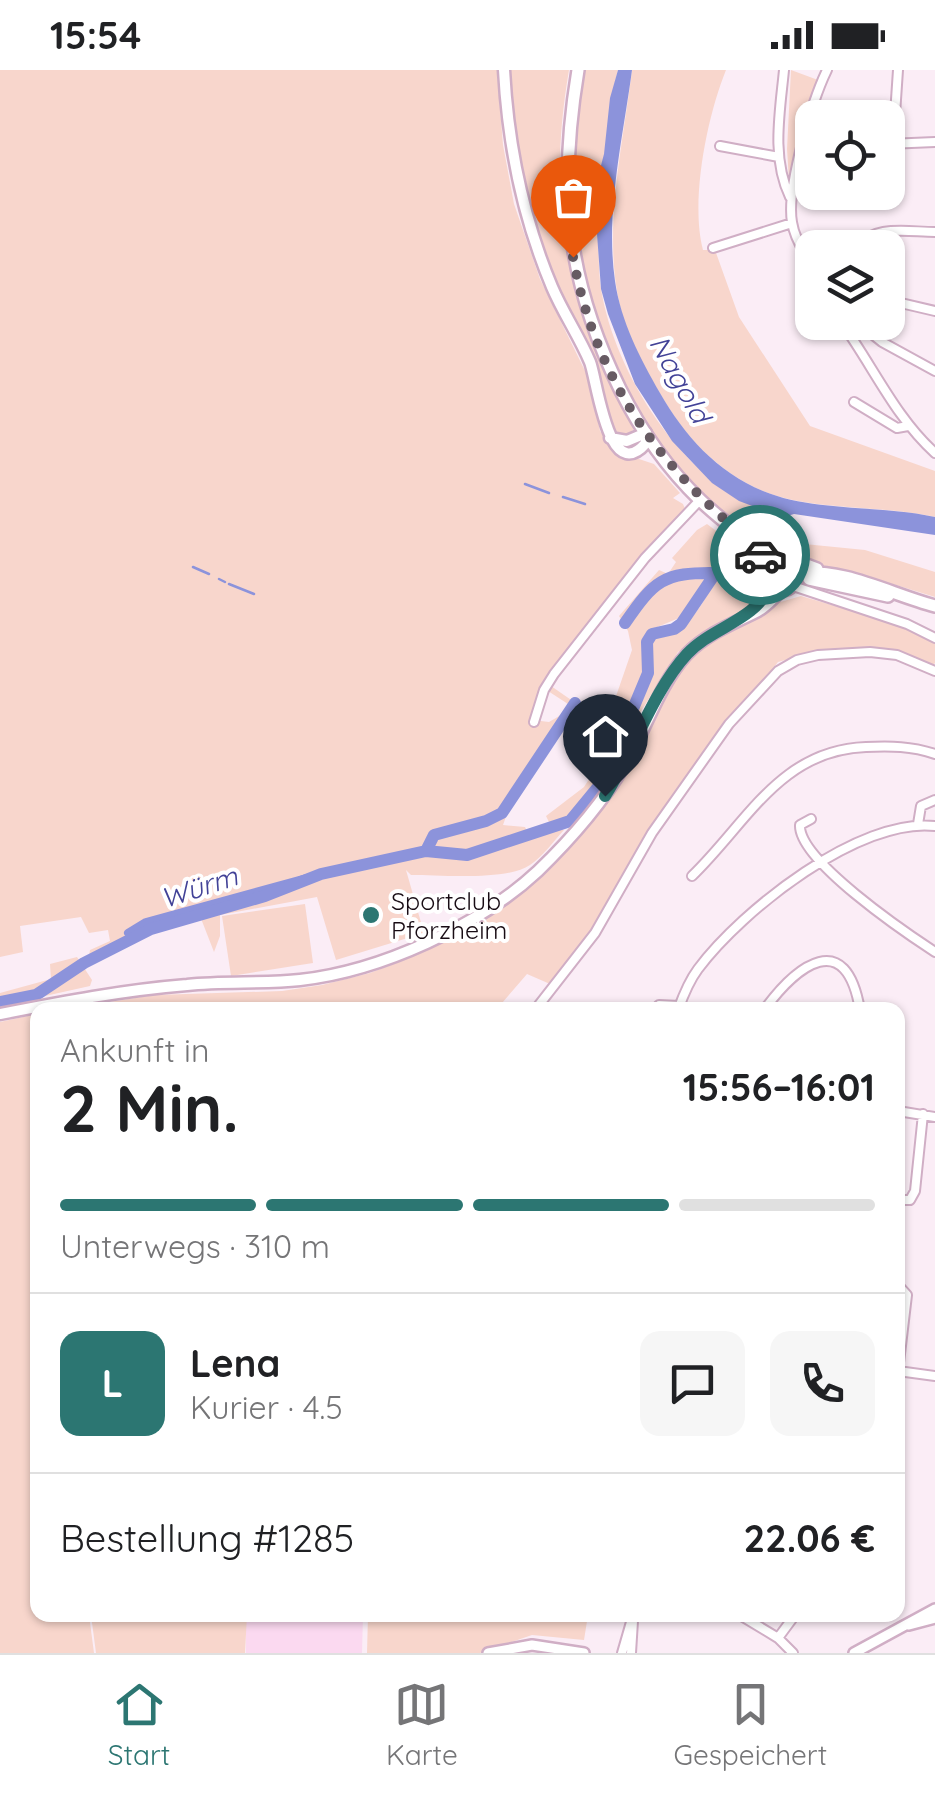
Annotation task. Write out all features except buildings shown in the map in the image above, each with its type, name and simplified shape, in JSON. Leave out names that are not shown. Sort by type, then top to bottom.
[{"type":"main road","points":[[504,70],[511,143],[526,217],[553,288],[595,374],[609,438],[618,448],[664,459]]},
{"type":"main road","points":[[578,70],[567,165],[573,257],[588,318],[628,408],[664,459],[700,500],[754,544],[773,565],[791,565],[787,583]]},
{"type":"main road","points":[[609,438],[627,442],[646,432]]},
{"type":"main road","points":[[634,451],[646,443],[646,432]]},
{"type":"main road","points":[[754,544],[825,573],[884,588],[902,597]]},
{"type":"main road","points":[[773,565],[768,577],[787,583],[902,597],[935,606]]},
{"type":"main road","points":[[64,1002],[117,992],[192,984],[302,980],[350,971],[394,957],[489,910],[535,873],[585,822],[626,764],[667,682],[688,652],[747,615],[787,583],[825,573]]},
{"type":"main road","points":[[0,1014],[30,1008]]},
{"type":"street","points":[[784,70],[780,157],[782,180],[792,201]]},
{"type":"street","points":[[815,100],[827,70]]},
{"type":"street","points":[[895,100],[898,70]]},
{"type":"street","points":[[905,143],[935,142]]},
{"type":"street","points":[[720,146],[780,157]]},
{"type":"street","points":[[795,190],[792,223],[795,230]]},
{"type":"street","points":[[713,248],[792,223]]},
{"type":"street","points":[[905,232],[935,232]]},
{"type":"street","points":[[905,304],[935,311]]},
{"type":"street","points":[[854,340],[908,426],[935,453]]},
{"type":"street","points":[[880,340],[935,371]]},
{"type":"street","points":[[854,402],[896,428],[908,426]]},
{"type":"street","points":[[534,722],[544,690],[554,674],[645,558],[700,500]]},
{"type":"street","points":[[787,583],[906,624],[935,638]]},
{"type":"street","points":[[541,1002],[595,933],[652,832],[730,724],[778,671],[796,660],[818,655],[870,652],[897,655],[935,670]]},
{"type":"street","points":[[692,876],[756,804],[788,774],[820,754],[854,747],[896,746],[935,754]]},
{"type":"street","points":[[918,824],[921,806],[935,800]]},
{"type":"street","points":[[811,818],[798,830],[822,862],[847,888],[935,952]]},
{"type":"street","points":[[681,1002],[698,968],[724,940],[770,899],[822,862],[864,837],[918,824],[935,826]]},
{"type":"street","points":[[771,1002],[798,970],[819,962],[838,965],[850,974],[858,1002]]},
{"type":"street","points":[[905,1112],[935,1117]]},
{"type":"street","points":[[905,1200],[910,1200],[915,1191],[923,1114]]},
{"type":"street","points":[[905,1372],[935,1376]]},
{"type":"street","points":[[854,1653],[935,1609]]},
{"type":"street","points":[[904,1626],[933,1620]]},
{"type":"street","points":[[622,1653],[631,1622]]},
{"type":"street","points":[[631,1653],[633,1622]]},
{"type":"street","points":[[752,1622],[778,1638],[793,1653]]},
{"type":"street","points":[[778,1638],[790,1622]]},
{"type":"street","points":[[488,1653],[531,1649],[584,1653]]},
{"type":"shaded area","points":[[0,70],[497,70],[503,145],[514,204],[540,279],[590,381],[600,431],[615,451],[654,464],[680,493],[673,498],[686,511],[560,663],[533,720],[549,722],[566,712],[568,704],[548,691],[551,686],[577,704],[508,811],[503,825],[525,827],[530,837],[564,830],[539,857],[520,870],[456,876],[411,875],[406,870],[424,933],[336,960],[317,897],[220,915],[220,936],[214,952],[200,916],[161,929],[88,963],[90,950],[110,941],[108,930],[89,933],[81,917],[20,926],[23,952],[0,957]]},
{"type":"shaded area","points":[[510,70],[569,70],[560,165],[567,252],[591,336],[632,422],[634,429],[627,437],[615,435],[591,352],[560,291],[530,217],[518,154]]},
{"type":"shaded area","points":[[583,70],[618,70],[605,153],[594,190],[600,282],[609,322],[637,388],[680,449],[733,495],[763,510],[743,526],[680,472],[651,431],[618,376],[584,290],[571,184]]},
{"type":"shaded area","points":[[632,70],[726,70],[702,159],[698,208],[703,250],[715,250],[739,317],[810,426],[935,471],[935,517],[803,502],[763,491],[719,465],[673,414],[637,354],[616,285],[614,214]]},
{"type":"shaded area","points":[[791,70],[818,80],[811,100],[795,100],[795,152],[789,180]]},
{"type":"shaded area","points":[[707,524],[731,542],[679,618],[650,630],[644,638],[643,678],[627,708],[622,743],[582,807],[551,826],[546,816],[584,787],[611,745],[614,702],[632,650],[628,631],[619,616],[659,570],[668,574],[676,562],[672,558]]},
{"type":"shaded area","points":[[764,540],[865,550],[935,572],[935,597],[830,570]]},
{"type":"shaded area","points":[[729,559],[733,567],[722,587],[725,589],[742,564],[756,565],[757,602],[678,652],[627,734],[648,676],[650,638],[687,622]]},
{"type":"shaded area","points":[[801,596],[897,624],[935,641],[935,663],[932,667],[896,652],[796,657],[778,662],[646,834],[591,933],[550,984],[527,974],[503,1002],[109,1002],[155,995],[282,991],[322,985],[404,960],[491,916],[552,866],[619,787],[674,678],[692,655],[770,605]]},
{"type":"shaded area","points":[[305,904],[313,963],[231,976],[222,916]]},
{"type":"shaded area","points":[[77,957],[92,980],[90,986],[0,1006],[0,993],[51,979],[50,964]]},
{"type":"shaded area","points":[[30,1016],[30,1622],[90,1622],[94,1653],[0,1653],[0,1022]]},
{"type":"shaded area","points":[[92,1622],[247,1622],[245,1653],[96,1653]]},
{"type":"shaded area","points":[[246,1622],[363,1622],[362,1653],[246,1653]]},
{"type":"shaded area","points":[[368,1622],[587,1622],[584,1640],[532,1635],[480,1653],[367,1653]]},
{"type":"water","points":[[618,70],[632,70],[614,202],[615,281],[632,339],[669,408],[717,463],[746,483],[803,502],[935,517],[935,535],[794,514],[774,520],[712,483],[672,441],[635,384],[601,289],[594,192]]},
{"type":"waterway","points":[[525,484],[549,493]]},
{"type":"waterway","points":[[563,497],[585,504]]},
{"type":"waterway","name":"Würm","points":[[0,1002],[36,995],[84,963],[151,929],[265,896],[321,874],[426,851],[467,855],[570,821],[598,787],[623,746],[630,716],[648,673],[647,642],[652,634],[681,624],[746,528],[769,510]]},
{"type":"waterway","points":[[193,567],[209,574]]},
{"type":"waterway","name":"Würm","points":[[625,623],[644,597],[662,582],[684,574],[716,573]]},
{"type":"waterway","points":[[219,579],[225,582]]},
{"type":"waterway","points":[[229,584],[254,594]]},
{"type":"waterway","name":"Würm","points":[[426,851],[434,835],[502,813],[575,703]]},
{"type":"waterway","points":[[128,933],[146,922],[321,874]]},
{"type":"way so far","points":[[573,257],[597,341],[640,428],[693,493],[756,546],[760,555]]},
{"type":"place","name":"Sportclub Pforzheim","points":[[371,915]]},
{"type":"route","points":[[605,796],[626,764],[667,682],[688,652],[747,615],[766,596],[770,568],[760,555]]},
{"type":"water label","name":"Nagold","points":[[680,379]]}]
